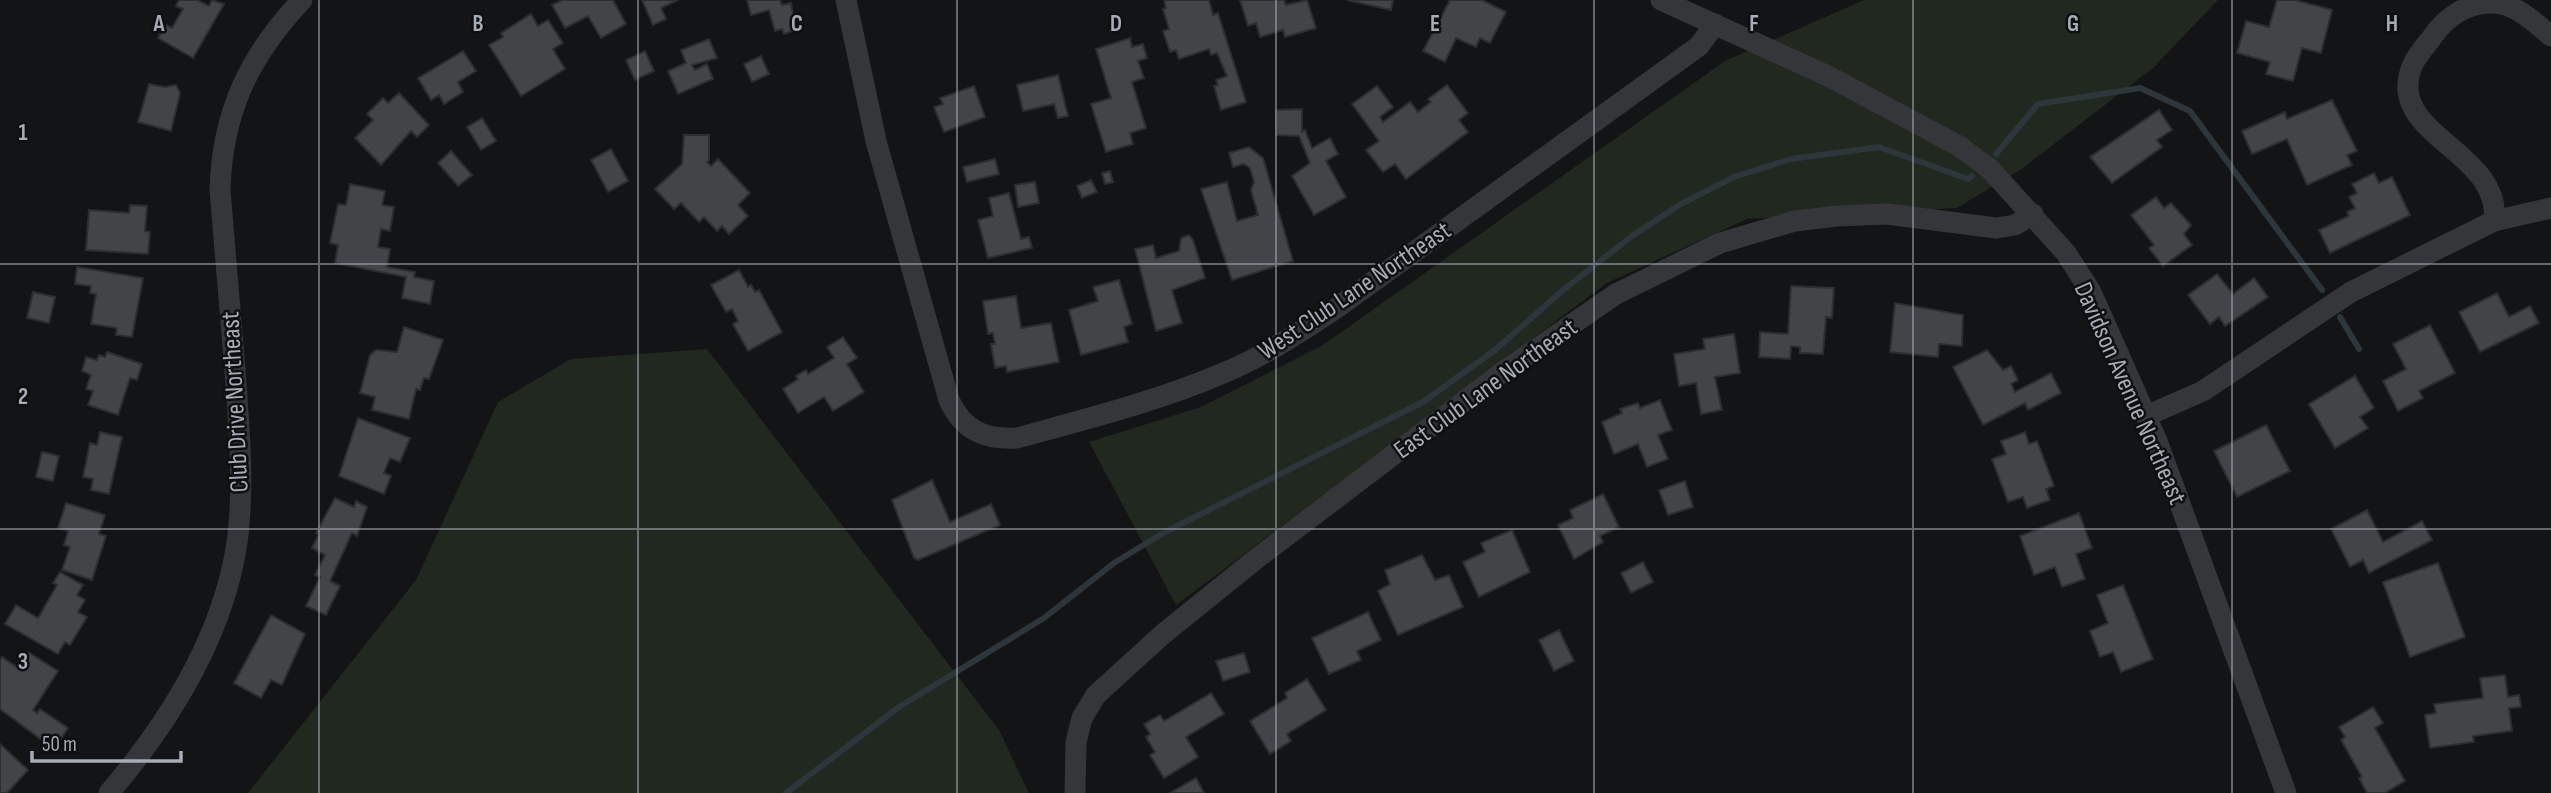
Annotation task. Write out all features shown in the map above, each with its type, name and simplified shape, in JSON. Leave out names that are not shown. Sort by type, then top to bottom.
[{"type":"street","name":"Club Drive Northeast","points":[[109,793],[138,758],[190,678],[206,644],[225,590],[238,537],[243,470],[220,190],[221,156],[226,125],[248,75],[280,23],[302,0]]},
{"type":"street","name":"West Club Lane Northeast","points":[[846,0],[876,141],[949,400],[967,426],[994,439],[1017,438],[1162,397],[1224,373],[1284,342],[1349,300],[1699,46],[1714,24]]},
{"type":"street","name":"Davidson Avenue Northeast","points":[[1661,0],[1828,76],[1959,146],[1990,169],[2033,214],[2091,292],[2146,416],[2286,793]]},
{"type":"street","points":[[2494,221],[2496,205],[2490,188],[2473,165],[2424,126],[2414,109],[2409,89],[2414,63],[2438,29],[2455,14],[2490,2],[2507,5],[2551,36]]},
{"type":"street","points":[[2146,416],[2203,391],[2351,292],[2494,221],[2551,208]]},
{"type":"street","name":"East Club Lane Northeast","points":[[1075,793],[1076,742],[1082,718],[1096,695],[1163,634],[1256,559],[1500,374],[1616,294],[1720,243],[1795,221],[1887,214],[1996,229],[2015,225],[2033,214]]},
{"type":"shaded area","points":[[1864,0],[2218,0],[2153,68],[2023,168],[1957,208],[1747,219],[1607,283],[1176,605],[1089,442],[1201,407],[1323,345],[1725,61]]},
{"type":"shaded area","points":[[707,349],[999,730],[1029,793],[248,793],[416,580],[498,402],[571,359]]},
{"type":"building","points":[[179,0],[197,0],[209,6],[212,0],[224,4],[193,58],[158,38],[166,25],[172,28],[183,9],[176,6]]},
{"type":"building","points":[[562,0],[613,0],[626,24],[601,38],[588,16],[565,28],[552,5]]},
{"type":"building","points":[[642,0],[678,0],[661,8],[666,19],[653,25]]},
{"type":"building","points":[[747,0],[780,0],[782,5],[791,3],[796,30],[784,34],[782,29],[775,31],[769,10],[751,15]]},
{"type":"building","points":[[1164,0],[1209,0],[1213,15],[1218,13],[1246,102],[1221,110],[1214,86],[1218,85],[1216,80],[1227,76],[1217,53],[1211,55],[1209,49],[1179,59],[1176,50],[1170,52],[1163,31],[1169,29],[1163,9],[1166,8]]},
{"type":"building","points":[[1240,0],[1284,0],[1286,5],[1307,0],[1316,28],[1285,37],[1283,30],[1260,37],[1256,23],[1248,26]]},
{"type":"building","points":[[1347,0],[1393,0],[1391,10]]},
{"type":"building","points":[[1450,0],[1482,0],[1506,12],[1490,43],[1480,38],[1476,47],[1456,38],[1445,62],[1423,51]]},
{"type":"building","points":[[2277,0],[2295,0],[2332,10],[2321,53],[2302,48],[2293,81],[2266,74],[2270,62],[2237,53],[2246,21],[2269,27]]},
{"type":"building","points":[[531,14],[538,26],[548,20],[563,43],[553,49],[565,69],[521,96],[489,45],[503,37],[501,33]]},
{"type":"building","points":[[1130,38],[1132,47],[1143,44],[1147,58],[1138,61],[1144,78],[1132,82],[1146,128],[1130,133],[1133,144],[1106,152],[1091,104],[1111,98],[1096,49]]},
{"type":"building","points":[[709,39],[717,58],[692,65],[695,70],[707,64],[713,79],[678,94],[668,71],[686,63],[681,50]]},
{"type":"building","points":[[463,51],[476,71],[458,82],[463,92],[444,104],[439,95],[431,100],[418,78]]},
{"type":"building","points":[[645,51],[654,71],[635,80],[626,60]]},
{"type":"building","points":[[761,56],[769,74],[752,82],[744,64]]},
{"type":"building","points":[[1058,75],[1068,116],[1058,118],[1054,104],[1023,111],[1017,85]]},
{"type":"building","points":[[149,84],[165,87],[176,85],[180,93],[171,131],[138,122]]},
{"type":"building","points":[[1447,85],[1468,113],[1459,120],[1468,132],[1406,179],[1395,164],[1383,172],[1366,150],[1379,141],[1352,104],[1377,86],[1393,107],[1380,117],[1383,122],[1410,102],[1418,112],[1431,102],[1428,99]]},
{"type":"building","points":[[974,86],[985,117],[944,132],[934,107],[943,104],[940,98]]},
{"type":"building","points":[[399,93],[429,125],[417,137],[411,131],[381,165],[355,138],[373,120],[367,114],[383,98],[388,103]]},
{"type":"building","points":[[2332,100],[2357,151],[2347,155],[2352,165],[2307,185],[2287,139],[2252,154],[2242,131],[2285,112],[2287,119]]},
{"type":"building","points":[[1302,109],[1302,132],[1305,130],[1312,148],[1330,138],[1338,154],[1326,161],[1346,197],[1314,215],[1292,176],[1310,163],[1299,136],[1276,135],[1276,110]]},
{"type":"building","points":[[2159,110],[2172,130],[2157,140],[2162,147],[2112,183],[2090,157]]},
{"type":"building","points":[[482,118],[496,141],[481,150],[467,127]]},
{"type":"building","points":[[684,135],[709,135],[707,162],[711,166],[718,159],[750,193],[738,205],[748,216],[729,234],[722,226],[717,231],[704,217],[699,222],[681,203],[674,209],[655,189],[682,164]]},
{"type":"building","points":[[1249,147],[1263,158],[1293,261],[1232,280],[1201,189],[1227,182],[1237,221],[1258,215],[1251,190],[1254,182],[1250,168],[1244,164],[1233,167],[1229,153]]},
{"type":"building","points":[[611,149],[628,181],[608,192],[591,160]]},
{"type":"building","points":[[451,151],[472,175],[458,186],[438,163]]},
{"type":"building","points":[[995,159],[999,174],[967,182],[963,167]]},
{"type":"building","points":[[1110,171],[1113,182],[1105,184],[1102,173]]},
{"type":"building","points":[[2374,173],[2379,183],[2392,177],[2410,215],[2330,253],[2319,230],[2349,216],[2347,212],[2355,208],[2349,197],[2357,193],[2352,184]]},
{"type":"building","points":[[1091,180],[1097,192],[1082,198],[1077,186]]},
{"type":"building","points":[[1035,182],[1039,203],[1018,207],[1015,185]]},
{"type":"building","points":[[350,184],[385,191],[382,205],[394,207],[390,231],[381,229],[378,247],[390,249],[387,267],[415,272],[414,277],[434,281],[430,304],[402,298],[406,277],[335,263],[338,245],[330,243],[338,204],[346,205]]},
{"type":"building","points":[[1009,193],[1021,239],[1029,237],[1032,248],[988,258],[978,220],[993,216],[989,198]]},
{"type":"building","points":[[2156,197],[2164,208],[2171,203],[2191,225],[2184,234],[2192,245],[2163,266],[2149,248],[2154,245],[2131,215]]},
{"type":"building","points":[[130,205],[147,206],[145,231],[150,232],[148,254],[86,250],[89,210],[129,213]]},
{"type":"building","points":[[1189,235],[1205,278],[1172,290],[1182,323],[1156,331],[1135,249],[1153,245],[1156,258],[1179,251],[1181,238]]},
{"type":"building","points":[[77,267],[143,278],[132,337],[116,335],[117,328],[91,324],[96,294],[90,293],[91,286],[75,284]]},
{"type":"building","points":[[739,270],[748,287],[751,285],[755,292],[759,290],[782,332],[748,351],[733,324],[738,321],[732,309],[726,312],[711,285]]},
{"type":"building","points":[[2217,274],[2233,294],[2254,278],[2268,297],[2225,326],[2219,317],[2210,324],[2188,295]]},
{"type":"building","points":[[1119,280],[1132,324],[1124,327],[1128,342],[1081,355],[1069,310],[1098,301],[1093,287]]},
{"type":"building","points":[[1791,286],[1834,288],[1832,318],[1826,317],[1823,354],[1800,353],[1800,347],[1791,346],[1790,359],[1759,357],[1760,332],[1788,334]]},
{"type":"building","points":[[33,292],[55,297],[49,323],[27,318]]},
{"type":"building","points":[[2497,293],[2509,317],[2530,306],[2539,323],[2480,352],[2459,312]]},
{"type":"building","points":[[1016,296],[1021,328],[1051,323],[1059,362],[1007,372],[1006,366],[995,368],[991,344],[995,344],[993,333],[988,334],[983,301]]},
{"type":"building","points":[[1895,303],[1963,315],[1962,346],[1939,344],[1938,357],[1890,352]]},
{"type":"building","points":[[2430,325],[2455,373],[2419,391],[2423,398],[2398,411],[2383,381],[2406,369],[2393,344]]},
{"type":"building","points":[[404,327],[443,340],[429,379],[424,378],[420,390],[416,389],[409,419],[372,410],[375,397],[360,393],[370,355],[376,350],[397,352]]},
{"type":"building","points":[[1734,334],[1740,373],[1715,377],[1722,410],[1701,414],[1696,383],[1679,386],[1674,354],[1705,349],[1703,339]]},
{"type":"building","points":[[843,337],[857,358],[847,364],[864,392],[833,411],[824,397],[798,413],[783,389],[798,379],[796,376],[806,370],[808,374],[834,358],[827,347]]},
{"type":"building","points":[[1987,350],[2003,370],[2011,366],[2018,380],[2011,384],[2015,392],[2051,373],[2061,393],[2028,410],[2025,403],[1983,425],[1953,367]]},
{"type":"building","points":[[107,352],[142,364],[137,380],[130,378],[118,415],[88,405],[93,391],[86,389],[91,375],[82,371],[86,357],[97,360],[99,355],[105,357]]},
{"type":"building","points":[[2355,376],[2374,408],[2360,417],[2368,428],[2335,448],[2309,404]]},
{"type":"building","points":[[1660,400],[1672,430],[1658,435],[1668,459],[1647,467],[1638,444],[1614,454],[1602,422],[1622,413],[1620,409],[1638,403],[1640,408]]},
{"type":"building","points":[[358,418],[410,438],[400,462],[390,458],[384,473],[391,476],[384,494],[339,476]]},
{"type":"building","points":[[2266,425],[2290,471],[2237,497],[2214,451]]},
{"type":"building","points":[[100,432],[122,437],[109,494],[91,490],[93,479],[83,477],[90,443],[97,445]]},
{"type":"building","points":[[2025,432],[2029,444],[2037,441],[2054,486],[2046,489],[2050,500],[2027,508],[2023,497],[2008,502],[1992,459],[2006,454],[2001,441]]},
{"type":"building","points":[[42,452],[59,456],[53,481],[36,477]]},
{"type":"building","points":[[932,480],[950,522],[991,504],[1000,525],[918,560],[914,558],[892,500]]},
{"type":"building","points":[[1685,481],[1693,507],[1668,515],[1659,490]]},
{"type":"building","points":[[1603,494],[1619,527],[1600,536],[1603,542],[1574,559],[1558,525],[1573,518],[1570,510]]},
{"type":"building","points":[[335,498],[354,507],[356,501],[367,507],[357,536],[352,533],[330,581],[340,586],[326,615],[306,606],[320,577],[315,575],[325,555],[312,548],[319,534],[316,533]]},
{"type":"building","points":[[66,503],[105,515],[99,534],[106,536],[92,580],[62,570],[70,547],[64,545],[68,531],[58,528]]},
{"type":"building","points":[[2367,510],[2383,542],[2422,521],[2432,540],[2369,573],[2363,560],[2350,567],[2331,529]]},
{"type":"building","points":[[2079,513],[2092,548],[2076,554],[2085,579],[2062,587],[2055,567],[2034,575],[2020,536]]},
{"type":"building","points":[[1512,530],[1530,572],[1479,597],[1463,562],[1485,552],[1481,543]]},
{"type":"building","points":[[1422,555],[1435,580],[1449,575],[1463,607],[1398,635],[1378,591],[1390,584],[1385,570]]},
{"type":"building","points":[[1643,562],[1653,582],[1631,593],[1621,573]]},
{"type":"building","points":[[2438,563],[2465,637],[2410,657],[2383,582]]},
{"type":"building","points":[[60,572],[83,585],[77,595],[85,600],[78,612],[87,617],[70,645],[65,642],[58,654],[5,624],[16,605],[38,618],[57,585],[53,583]]},
{"type":"building","points":[[2123,585],[2153,659],[2121,672],[2113,652],[2100,657],[2090,631],[2108,623],[2097,595]]},
{"type":"building","points":[[1368,612],[1381,640],[1357,651],[1361,660],[1329,674],[1312,638]]},
{"type":"building","points":[[271,615],[305,634],[282,685],[271,680],[261,698],[234,683]]},
{"type":"building","points":[[1559,630],[1574,661],[1554,671],[1539,640]]},
{"type":"building","points":[[28,652],[58,671],[33,710],[37,713],[40,709],[68,728],[54,749],[0,709],[0,660],[2,657],[18,668]]},
{"type":"building","points":[[1244,653],[1250,672],[1223,681],[1216,661]]},
{"type":"building","points":[[2505,675],[2508,697],[2519,695],[2521,707],[2509,708],[2512,731],[2473,736],[2474,742],[2430,748],[2425,715],[2436,713],[2434,704],[2483,698],[2480,678]]},
{"type":"building","points":[[1307,679],[1326,710],[1287,734],[1291,741],[1270,754],[1250,721],[1287,698],[1285,693]]},
{"type":"building","points":[[1211,693],[1224,714],[1186,737],[1198,757],[1164,778],[1150,755],[1155,752],[1146,737],[1150,734],[1144,724],[1160,715],[1164,721]]},
{"type":"building","points":[[2373,707],[2383,723],[2375,728],[2405,781],[2385,793],[2367,793],[2359,778],[2362,777],[2341,740],[2345,737],[2339,727]]},
{"type":"building","points":[[0,744],[28,770],[7,793],[0,793]]},
{"type":"building","points":[[1196,778],[1204,793],[1170,793]]},
{"type":"waterway","points":[[1996,154],[2038,104],[2140,88],[2190,111],[2322,290]]},
{"type":"waterway","points":[[786,793],[899,707],[1044,618],[1114,563],[1165,532],[1423,402],[1495,350],[1562,291],[1632,236],[1681,204],[1734,177],[1791,159],[1879,147],[1968,179],[1972,176]]},
{"type":"waterway","points":[[2340,317],[2359,349]]}]
